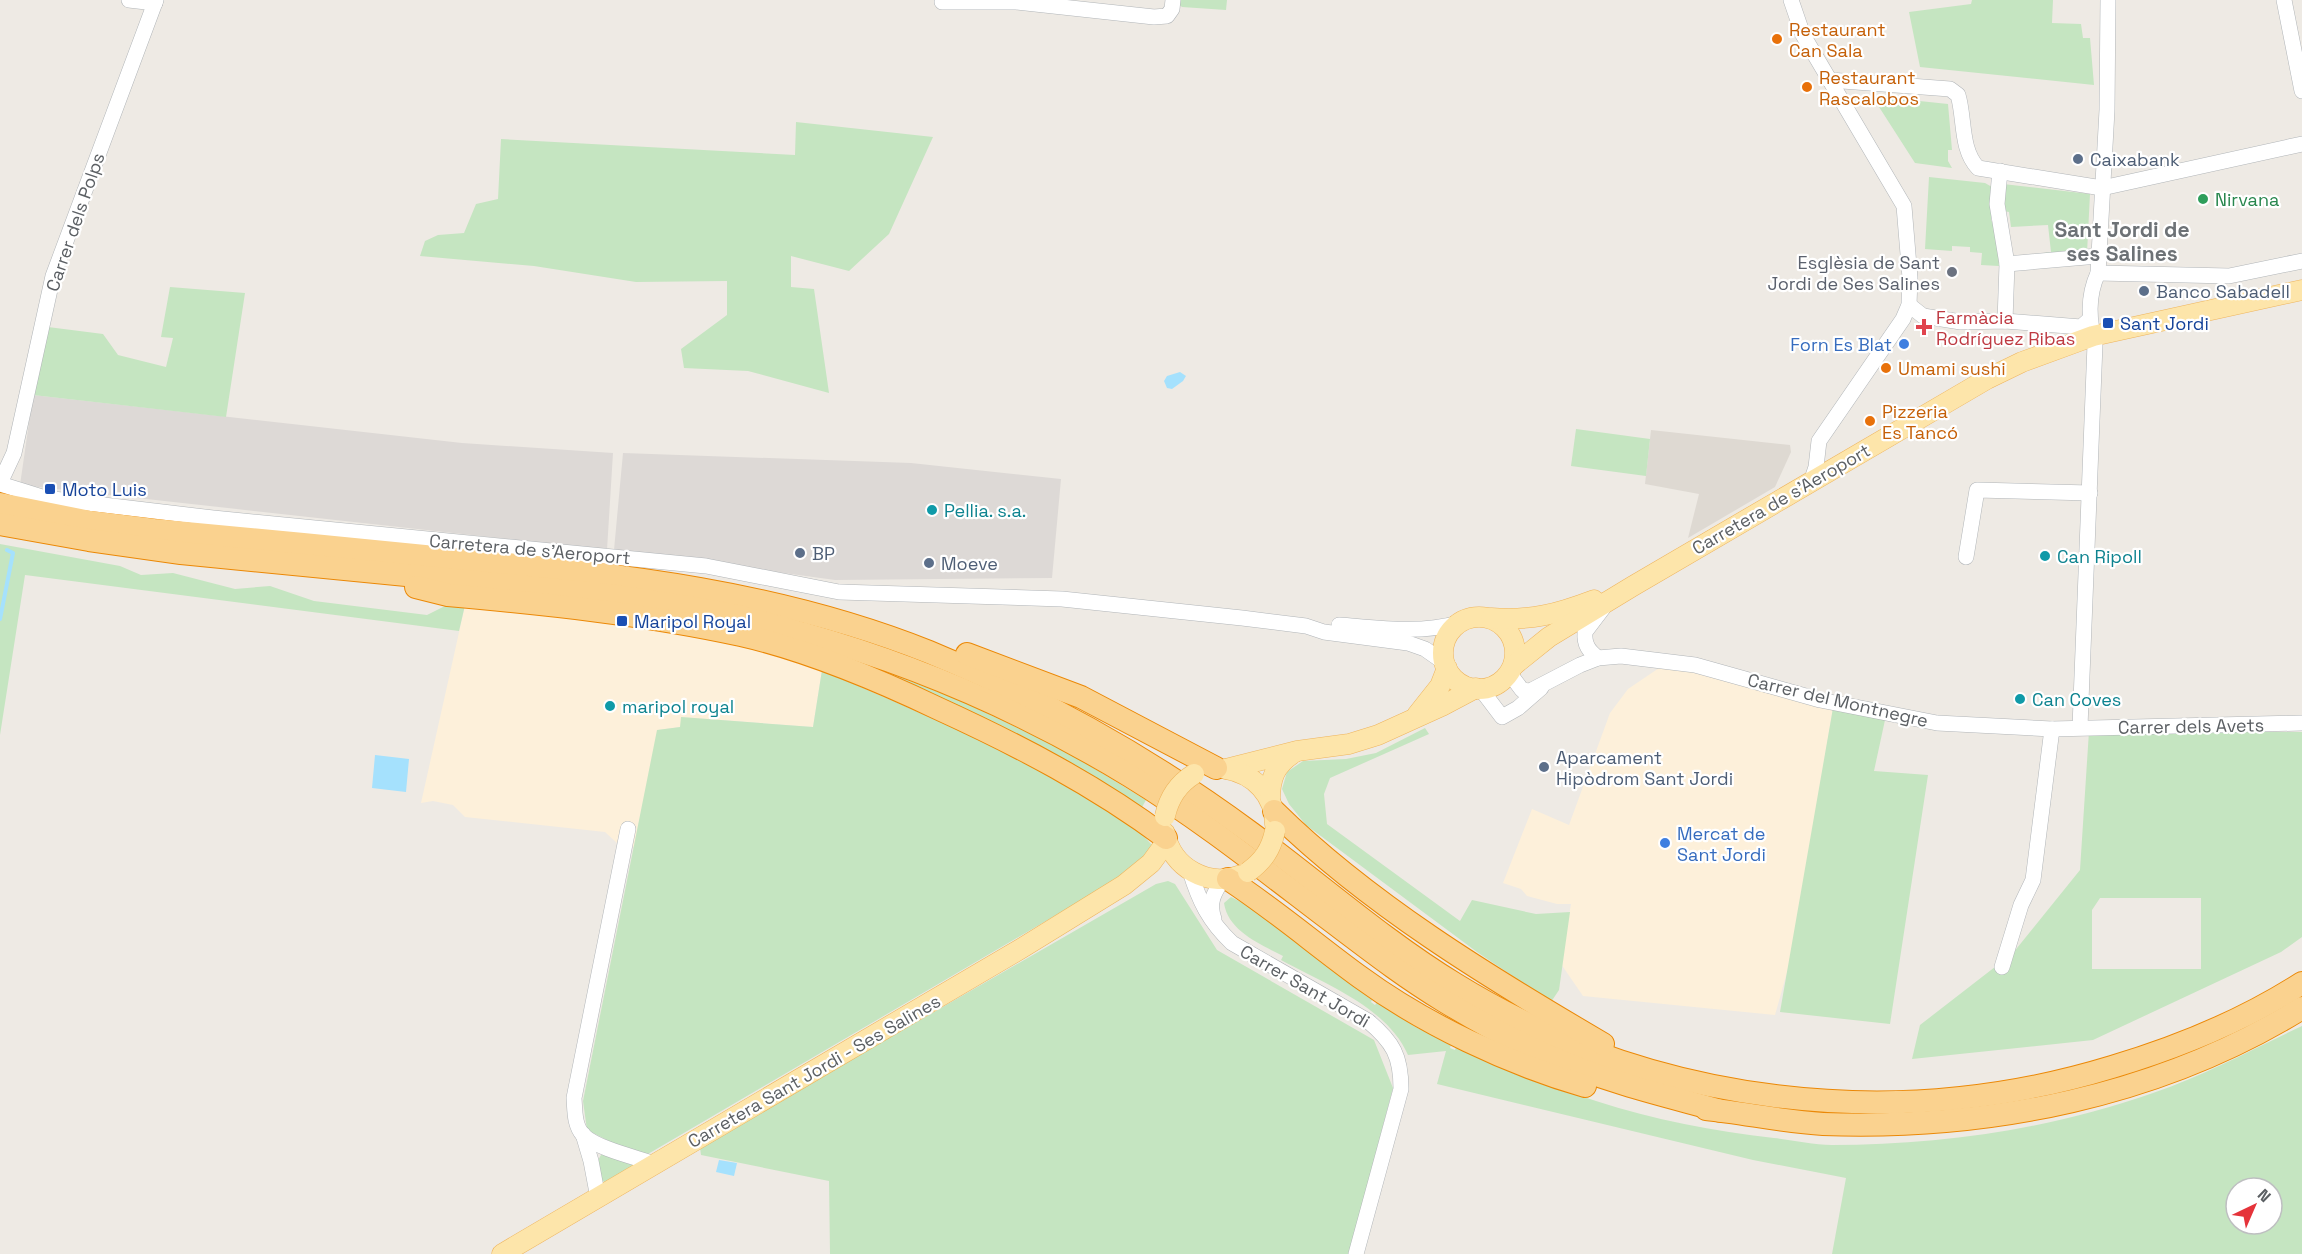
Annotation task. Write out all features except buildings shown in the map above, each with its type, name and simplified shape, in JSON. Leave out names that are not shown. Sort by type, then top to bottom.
[{"type":"highway","points":[[0,504],[90,522],[154,530],[550,568],[671,583],[738,595],[842,622],[926,651],[973,671],[1082,724],[1146,761],[1248,831],[1402,949],[1452,982],[1528,1024],[1587,1050],[1653,1073],[1738,1091],[1822,1101],[1890,1104],[1967,1098],[2033,1088],[2160,1053],[2210,1033],[2265,1006],[2302,983]]},
{"type":"highway","points":[[0,524],[182,553],[609,595],[734,615],[849,647],[919,671],[1013,712],[1131,777],[1229,844],[1390,966],[1478,1021],[1573,1066],[1622,1084],[1721,1111]]},
{"type":"highway","points":[[338,569],[448,595],[623,615],[701,627],[744,636],[810,656],[895,688],[1044,760],[1129,810],[1167,840]]},
{"type":"highway","points":[[842,622],[880,626],[924,637],[1047,683],[1081,697],[1221,768]]},
{"type":"highway","points":[[1273,814],[1408,921],[1534,1004],[1653,1073]]},
{"type":"highway","points":[[1233,877],[1362,978],[1418,1015],[1465,1040],[1571,1082],[1633,1099],[1820,1124],[1865,1125],[1956,1121],[2038,1110],[2166,1073],[2217,1052],[2302,1008]]},
{"type":"main road","name":"Carretera de s'Aeroport","points":[[1633,586],[1987,379],[2091,328],[2302,290]]},
{"type":"main road","points":[[1297,751],[1286,758],[1273,772],[1270,789],[1273,814],[1269,851],[1263,859],[1233,877],[1206,878],[1189,870],[1177,859],[1167,840],[1165,816],[1172,794],[1194,774],[1297,751],[1349,744],[1378,735],[1478,688],[1500,682],[1512,668],[1549,637],[1633,586]]},
{"type":"main road","points":[[1415,717],[1440,686],[1446,665],[1444,652],[1446,641],[1451,631],[1459,623],[1478,617],[1527,620],[1546,617],[1633,586]]},
{"type":"main road","points":[[1488,618],[1499,623],[1508,631],[1514,648],[1512,668]]},
{"type":"main road","points":[[1446,665],[1459,682],[1478,688]]},
{"type":"main road","points":[[1221,768],[1247,775],[1264,790],[1273,814]]},
{"type":"main road","name":"Carretera Sant Jordi - Ses Salines","points":[[502,1254],[1022,948],[1124,885],[1151,863],[1167,840]]},
{"type":"main road","name":"Carretera Sant Jordi - Ses Salines","points":[[1124,885],[1157,873],[1189,870]]},
{"type":"street","points":[[129,0],[156,1]]},
{"type":"street","points":[[942,2],[1016,2],[1154,17],[1167,16],[1172,9],[1173,0]]},
{"type":"street","points":[[1791,0],[1803,35],[1904,206],[1910,278],[1909,305],[1902,319],[1819,441],[1816,467],[1811,482]]},
{"type":"street","points":[[2080,727],[2095,345],[2091,328],[2091,287],[2098,273],[2107,110],[2108,0]]},
{"type":"street","points":[[2284,0],[2302,91]]},
{"type":"street","name":"Carrer dels Polps","points":[[0,483],[14,453],[53,276],[156,1]]},
{"type":"street","points":[[1829,80],[1950,88],[1958,95],[1962,105],[1971,160],[1978,168],[2102,188],[2302,144]]},
{"type":"street","points":[[2000,171],[1997,204],[2007,264],[2006,321]]},
{"type":"street","points":[[2007,264],[2098,256]]},
{"type":"street","points":[[2098,273],[2229,276],[2302,261]]},
{"type":"street","points":[[1909,305],[1923,316],[1961,322],[2006,321],[2091,328]]},
{"type":"street","name":"Carretera de s'Aeroport","points":[[0,483],[45,498],[213,518],[706,566],[839,591],[1062,598],[1329,628]]},
{"type":"street","points":[[1966,557],[1977,490],[2090,494]]},
{"type":"street","points":[[1598,658],[1590,652],[1586,645],[1585,632],[1608,602]]},
{"type":"street","points":[[1329,628],[1417,630],[1440,628],[1459,623]]},
{"type":"street","points":[[1329,628],[1425,649],[1446,665]]},
{"type":"street","name":"Carrer del Montnegre","points":[[1512,668],[1513,678],[1522,690],[1530,691],[1598,658],[1621,656],[1644,658],[1695,665],[1820,700],[1938,723],[2052,729],[2080,727]]},
{"type":"street","name":"Carrer del Montnegre","points":[[1478,688],[1502,717],[1518,708],[1548,682]]},
{"type":"street","name":"Carrer dels Avets","points":[[2080,727],[2302,723]]},
{"type":"street","points":[[2002,967],[2021,904],[2033,880],[2052,729]]},
{"type":"street","points":[[598,1198],[591,1161],[583,1134],[575,1119],[574,1098],[628,829]]},
{"type":"street","name":"Carrer Sant Jordi","points":[[1189,870],[1200,903],[1217,927],[1244,951],[1368,1021],[1384,1034],[1394,1049],[1401,1068],[1401,1089],[1356,1254]]},
{"type":"street","points":[[1217,927],[1212,912],[1212,898],[1233,877]]},
{"type":"street","points":[[583,1134],[601,1145],[655,1164]]},
{"type":"shaded area","points":[[33,395],[462,443],[613,453],[607,550],[20,485]]},
{"type":"shaded area","points":[[1651,430],[1790,445],[1791,452],[1775,487],[1688,538],[1699,494],[1645,484]]},
{"type":"shaded area","points":[[623,453],[911,463],[1061,479],[1052,578],[835,580],[614,550]]},
{"type":"shaded area","points":[[466,601],[698,633],[822,670],[813,727],[681,717],[681,727],[658,730],[634,847],[618,844],[605,832],[465,817],[453,805],[433,801],[421,803]]},
{"type":"shaded area","name":"Mercat de Sant Jordi","points":[[1665,664],[1833,708],[1791,958],[1775,1015],[1583,996],[1561,964],[1571,904],[1557,904],[1527,896],[1521,889],[1503,883],[1532,809],[1569,825],[1610,713],[1628,689]]},
{"type":"green space","points":[[1177,0],[1227,0],[1226,10],[1182,7]]},
{"type":"green space","points":[[1972,0],[2053,0],[2052,23],[2081,24],[2083,38],[2090,38],[2094,85],[1920,67],[1909,12],[1971,4]]},
{"type":"green space","points":[[1872,96],[1948,104],[1952,150],[1948,150],[1948,161],[1952,168],[1915,163]]},
{"type":"green space","points":[[796,122],[933,137],[889,234],[849,271],[791,256],[791,287],[814,289],[829,393],[748,371],[684,368],[681,349],[727,315],[727,281],[636,282],[534,266],[420,256],[425,241],[438,235],[464,233],[476,204],[498,199],[501,139],[795,155]]},
{"type":"green space","points":[[1929,177],[1985,183],[1992,187],[1991,220],[1997,232],[1999,266],[1981,265],[1982,253],[1970,252],[1970,247],[1952,246],[1952,251],[1925,249]]},
{"type":"green space","points":[[2003,184],[2090,194],[2087,253],[2036,254],[2051,252],[2048,225],[2011,227],[2009,212],[2003,211]]},
{"type":"green space","points":[[170,287],[245,293],[226,417],[33,395],[48,327],[103,334],[118,355],[166,367],[173,338],[161,337]]},
{"type":"green space","points":[[1576,429],[1650,439],[1646,476],[1571,466]]},
{"type":"green space","points":[[0,544],[120,566],[141,575],[173,573],[235,589],[270,586],[314,601],[427,615],[451,603],[466,601],[459,631],[25,575],[0,735]]},
{"type":"green space","points":[[836,653],[957,699],[1064,750],[1146,800],[1141,809]]},
{"type":"green space","points":[[822,670],[985,742],[1084,793],[1114,812],[1140,833],[1152,845],[1149,855],[1109,884],[648,1154],[617,1145],[587,1130],[583,1101],[657,730],[680,727],[681,717],[813,727]]},
{"type":"green space","points":[[1833,708],[1885,720],[1874,771],[1928,775],[1890,1024],[1780,1012]]},
{"type":"green space","points":[[1425,728],[1429,734],[1330,778],[1324,794],[1327,824],[1460,921],[1472,900],[1536,914],[1570,912],[1559,990],[1551,1002],[1477,952],[1306,825],[1289,804],[1282,789],[1287,772],[1303,761],[1346,759],[1376,753]]},
{"type":"green space","points":[[2089,731],[2302,732],[2302,937],[2281,952],[2093,1040],[1912,1059],[1920,1025],[2013,953],[2080,870]],"holes":[[[2100,898],[2201,898],[2201,969],[2092,969],[2092,910]]]},
{"type":"green space","points":[[1168,881],[1175,884],[1217,950],[1374,1040],[1393,1088],[1349,1254],[830,1254],[829,1181],[701,1155],[700,1147],[1156,884]]},
{"type":"green space","points":[[1231,897],[1243,903],[1246,901],[1372,1000],[1371,1002],[1375,1005],[1377,1002],[1414,1026],[1451,1045],[1450,1048],[1455,1050],[1456,1047],[1560,1089],[1640,1114],[1707,1128],[1818,1144],[1873,1144],[1954,1138],[1995,1133],[2075,1116],[2114,1106],[2172,1086],[2302,1026],[2302,1254],[1832,1254],[1846,1178],[1753,1160],[1437,1084],[1446,1051],[1408,1055],[1398,1038],[1370,1010],[1335,988],[1281,960],[1283,956],[1246,936],[1227,913],[1224,903]]},
{"type":"green space","points":[[607,1152],[632,1159],[634,1166],[606,1183],[601,1180],[597,1162],[601,1155]]},
{"type":"water","points":[[1180,372],[1186,376],[1183,381],[1172,389],[1167,388],[1164,381],[1167,376]]},
{"type":"water","points":[[375,755],[409,759],[406,792],[372,788]]},
{"type":"water","points":[[719,1160],[737,1163],[734,1176],[716,1172]]},
{"type":"waterway","points":[[0,619],[13,553],[7,550]]},
{"type":"place","name":"Restaurant Can Sala","points":[[1777,39]]},
{"type":"place","name":"Restaurant Rascalobos","points":[[1807,87]]},
{"type":"place","name":"Caixabank","points":[[2078,159]]},
{"type":"place","name":"Nirvana","points":[[2203,199]]},
{"type":"place","name":"Esglèsia de Sant Jordi de Ses Salines","points":[[1952,272]]},
{"type":"place","name":"Banco Sabadell","points":[[2144,291]]},
{"type":"place","name":"Sant Jordi","points":[[2108,323]]},
{"type":"place","name":"Farmàcia Rodríguez Ribas","points":[[1924,327]]},
{"type":"place","name":"Forn Es Blat","points":[[1904,344]]},
{"type":"place","name":"Umami sushi","points":[[1886,368]]},
{"type":"place","name":"Pizzeria Es Tancó","points":[[1870,421]]},
{"type":"place","name":"Moto Luis","points":[[50,489]]},
{"type":"place","name":"Pellia. s.a.","points":[[932,510]]},
{"type":"place","name":"BP","points":[[800,553]]},
{"type":"place","name":"Can Ripoll","points":[[2045,556]]},
{"type":"place","name":"Moeve","points":[[929,563]]},
{"type":"place","name":"Maripol Royal","points":[[622,621]]},
{"type":"place","name":"Can Coves","points":[[2020,699]]},
{"type":"place","name":"maripol royal","points":[[610,706]]},
{"type":"place","name":"Aparcament Hipòdrom Sant Jordi","points":[[1544,767]]},
{"type":"place","name":"Mercat de Sant Jordi","points":[[1665,843]]},
{"type":"district","name":"Sant Jordi de ses Salines","points":[[2122,241]]}]
